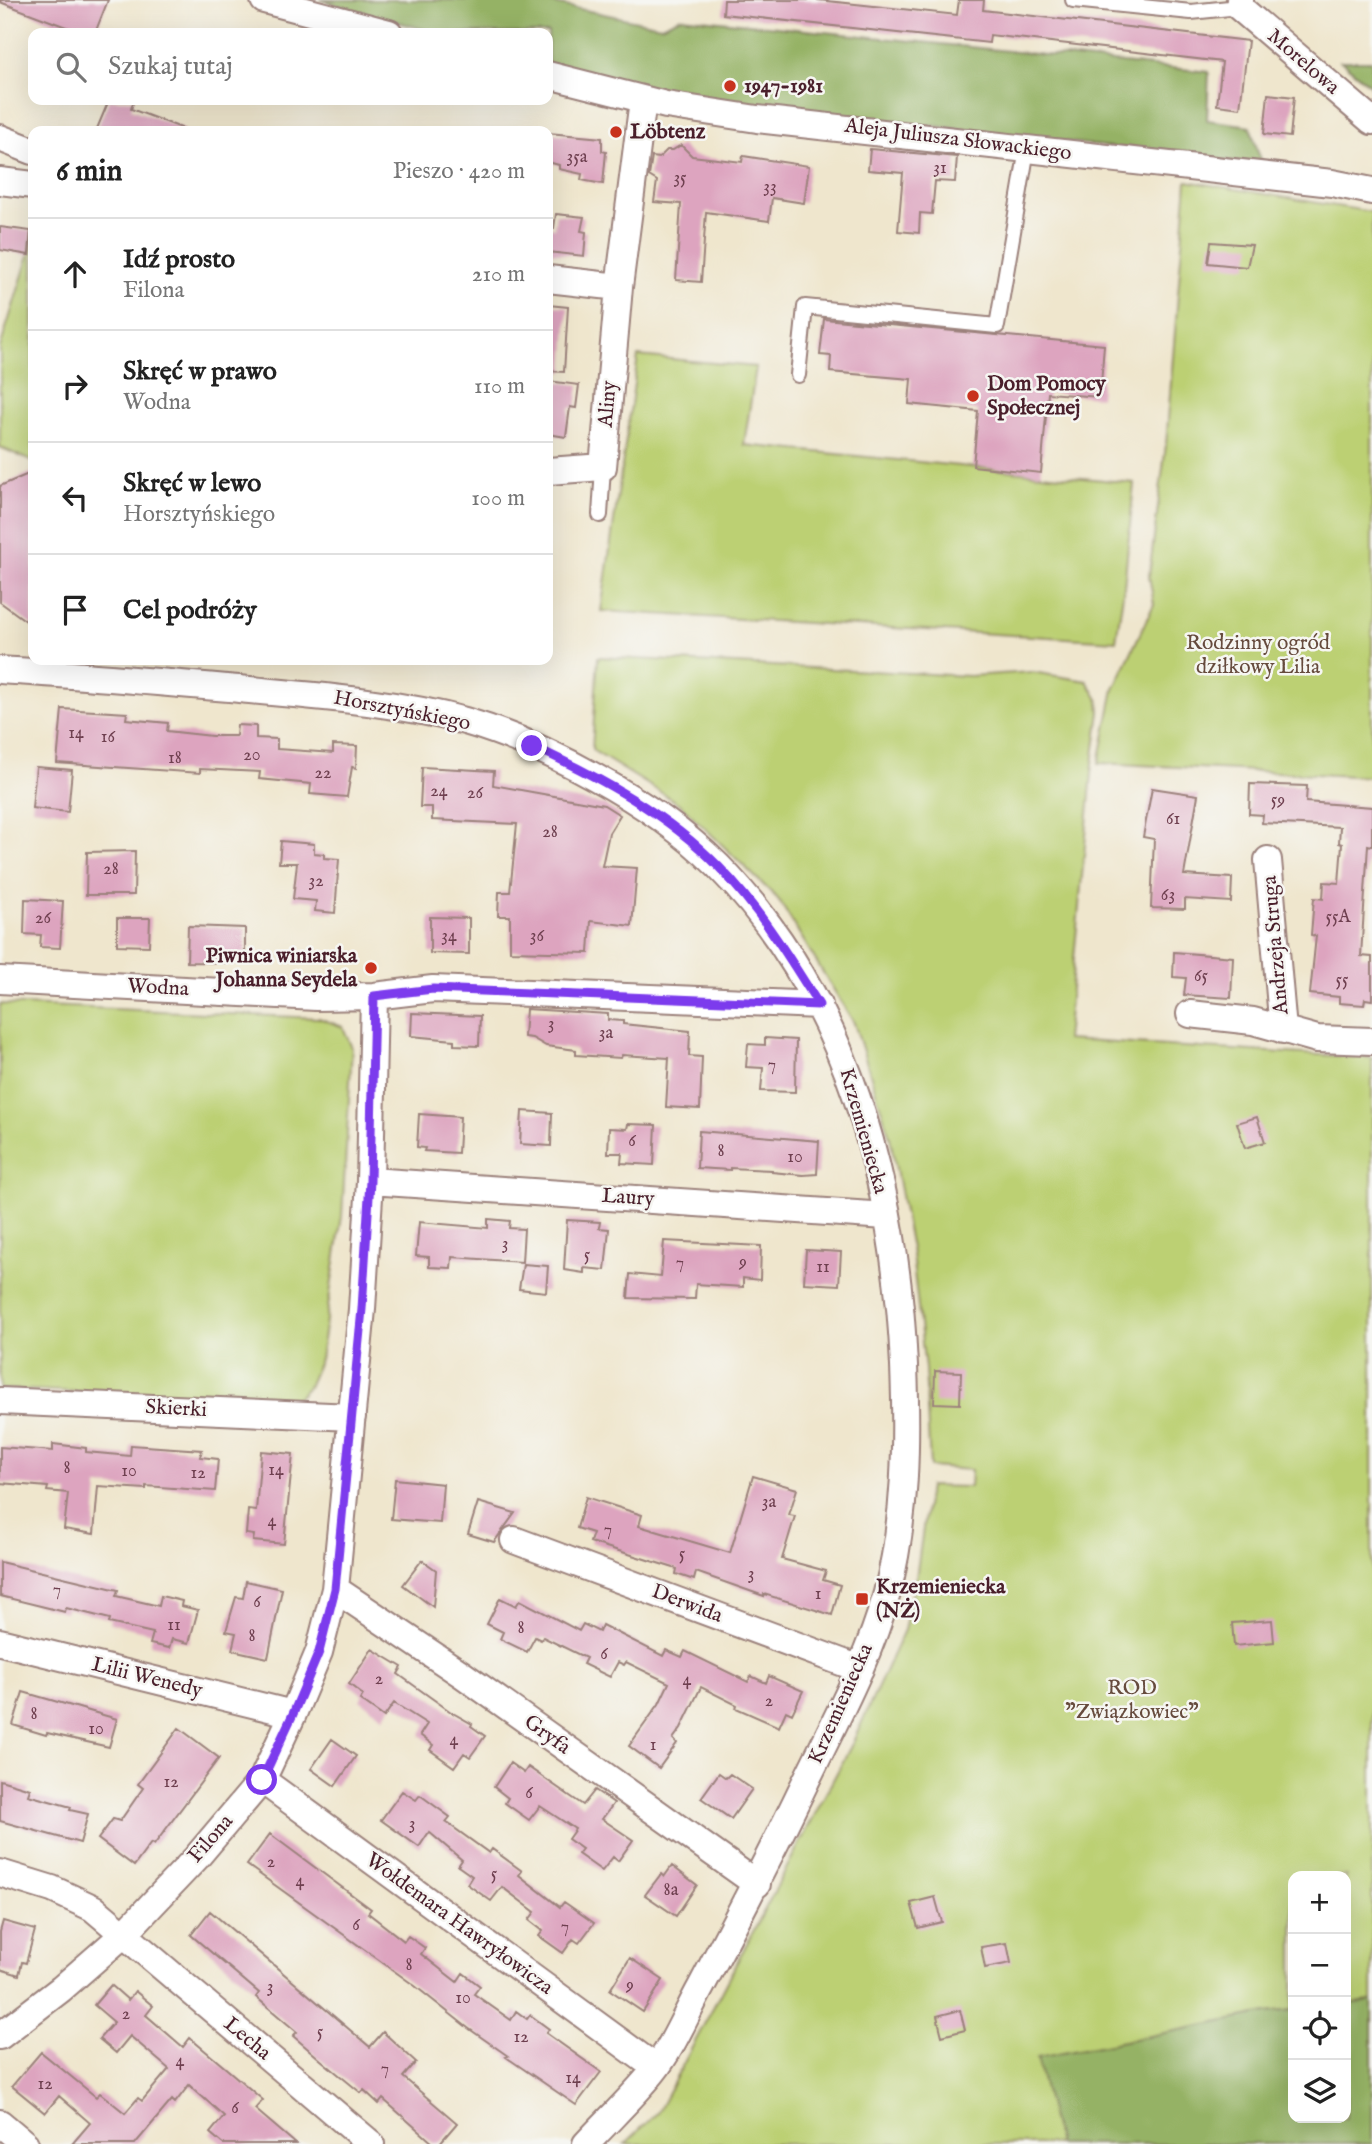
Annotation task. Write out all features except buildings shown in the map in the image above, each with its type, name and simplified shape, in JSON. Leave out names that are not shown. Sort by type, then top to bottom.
[{"type":"street","points":[[264,0],[370,28]]},
{"type":"street","name":"Morelowa","points":[[1239,3],[1372,121]]},
{"type":"street","name":"Aleja Juliusza Słowackiego","points":[[553,76],[643,100],[757,119],[1332,183],[1372,191]]},
{"type":"street","name":"Aliny","points":[[603,467],[619,287],[643,100]]},
{"type":"street","points":[[0,138],[28,149]]},
{"type":"street","points":[[0,181],[28,184]]},
{"type":"street","points":[[553,280],[619,287]]},
{"type":"street","points":[[553,471],[603,467]]},
{"type":"street","name":"Horsztyńskiego","points":[[0,670],[333,697],[408,708],[467,722],[532,746],[602,780],[678,830],[719,866],[755,909],[819,1005]]},
{"type":"street","name":"Andrzeja Struga","points":[[1268,860],[1283,1030]]},
{"type":"street","name":"Wodna","points":[[0,979],[316,998],[374,996],[433,989],[819,1005]]},
{"type":"street","name":"Filona","points":[[0,2036],[61,1989],[124,1934],[196,1858],[262,1780],[319,1652],[335,1589],[362,1309],[370,1181],[374,996]]},
{"type":"street","name":"Krzemieniecka","points":[[586,2144],[656,2068],[757,1884],[860,1670],[886,1596],[900,1530],[906,1409],[898,1286],[872,1149],[860,1106],[819,1005]]},
{"type":"street","name":"Andrzeja Struga","points":[[1190,1014],[1253,1021],[1317,1039],[1372,1041]]},
{"type":"street","name":"Laury","points":[[370,1181],[886,1216]]},
{"type":"street","name":"Skierki","points":[[0,1401],[352,1417]]},
{"type":"street","name":"Derwida","points":[[514,1539],[860,1670]]},
{"type":"street","name":"Gryfa","points":[[335,1589],[463,1675],[757,1884]]},
{"type":"street","name":"Lilii Wenedy","points":[[0,1642],[293,1714]]},
{"type":"street","name":"Wołdemara Hawryłowicza","points":[[262,1780],[656,2068]]},
{"type":"street","name":"Lecha","points":[[0,1873],[52,1889],[93,1908],[371,2144]]},
{"type":"street","points":[[0,2123],[25,2144]]},
{"type":"lane","points":[[1073,0],[1191,12],[1239,3]]},
{"type":"lane","points":[[798,375],[805,307],[997,326],[1027,149]]},
{"type":"lane","points":[[600,515],[603,467]]},
{"type":"green space","points":[[320,0],[537,0],[661,26],[681,17],[1209,72],[1207,120],[1250,126],[1262,165],[691,97],[553,66],[553,28],[419,28]]},
{"type":"green space","points":[[1341,61],[1372,61],[1372,87]]},
{"type":"green space","name":"Rodzinny ogród dziłkowy Lilia","points":[[1187,181],[1372,212],[1372,777],[1099,763],[1114,689],[1154,604],[1149,576],[1166,445]]},
{"type":"green space","points":[[28,258],[28,460],[0,447],[0,348]]},
{"type":"green space","points":[[638,356],[756,367],[744,445],[1134,483],[1116,641],[601,611]]},
{"type":"green space","name":"ROD \"Związkowiec\"","points":[[598,657],[969,676],[1032,672],[1087,681],[1099,701],[1100,712],[1066,1040],[1372,1058],[1372,2001],[1351,2003],[1351,1871],[1288,1871],[1288,2011],[1038,2060],[1058,2144],[625,2144],[658,2112],[852,1744],[904,1630],[916,1578],[929,1486],[970,1487],[971,1470],[930,1467],[925,1369],[912,1254],[890,1137],[854,1023],[778,899],[681,805],[592,750]]},
{"type":"green space","points":[[0,1004],[319,1018],[343,1027],[352,1048],[342,1216],[320,1359],[308,1387],[296,1399],[0,1389]]},
{"type":"green space","points":[[1372,2001],[1372,2144],[1058,2144],[1037,2058],[1288,2011],[1288,2123],[1351,2123],[1351,2003]]},
{"type":"place","name":"1947-1981","points":[[730,86]]},
{"type":"place","name":"Löbtenz","points":[[616,132]]},
{"type":"place","name":"Dom Pomocy Społecznej","points":[[973,396]]},
{"type":"place","name":"Piwnica winiarska Johanna Seydela","points":[[371,968]]},
{"type":"place","name":"Krzemieniecka (NŻ)","points":[[862,1599]]},
{"type":"route","points":[[262,1780],[319,1652],[335,1589],[362,1309],[370,1181],[374,996],[433,989],[819,1005],[755,909],[719,866],[678,830],[602,780],[532,746]]}]
